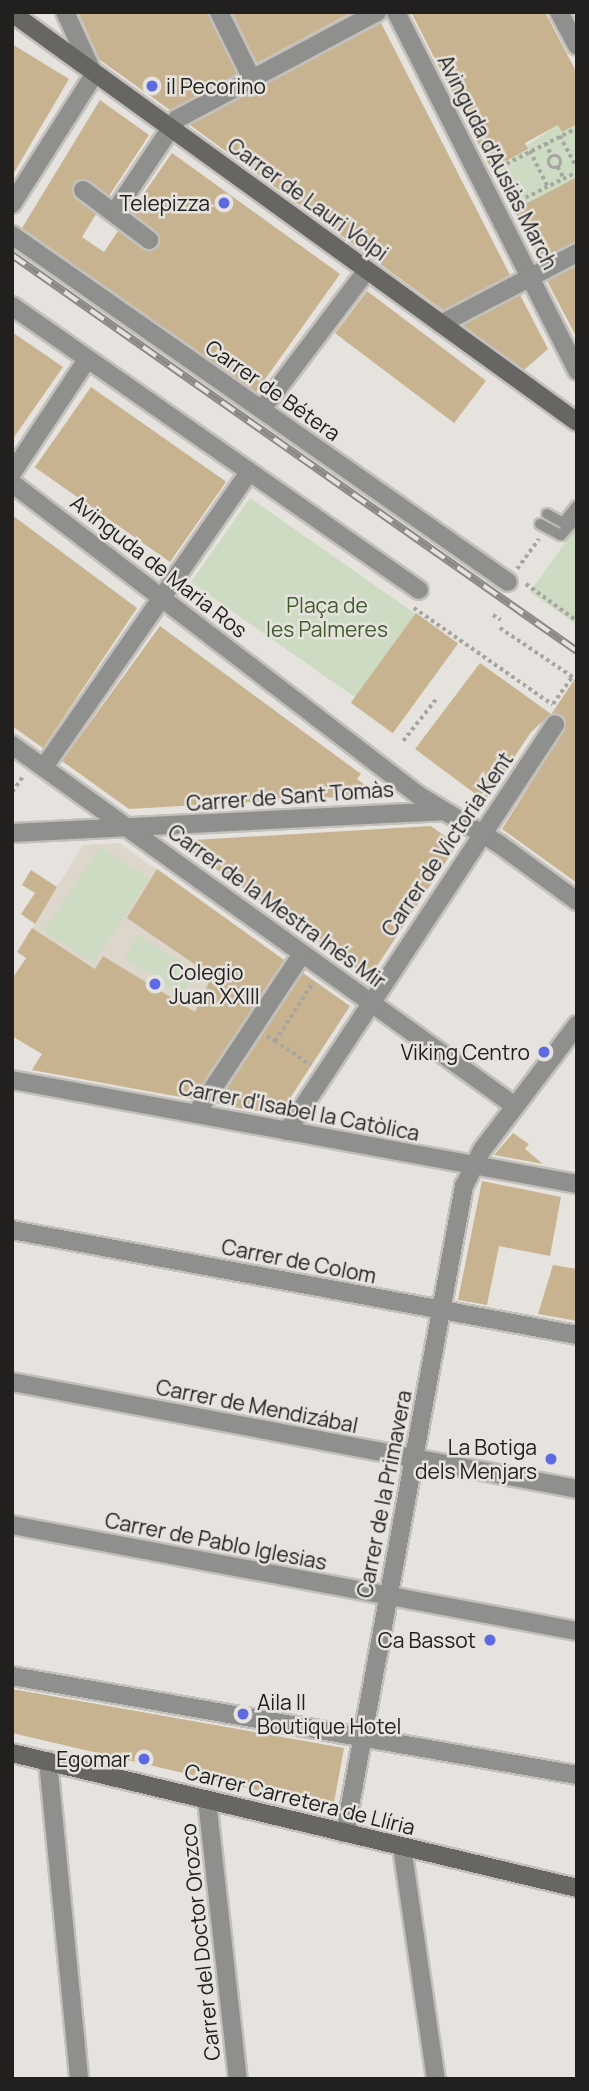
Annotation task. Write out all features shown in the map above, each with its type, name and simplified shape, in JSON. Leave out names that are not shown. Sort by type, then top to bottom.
[{"type":"street","points":[[12,204],[93,75],[65,12]]},
{"type":"street","points":[[219,12],[252,79]]},
{"type":"street","points":[[114,213],[169,128],[252,79],[377,12]]},
{"type":"street","name":"Avinguda d'Ausiàs March","points":[[396,12],[532,277],[577,371]]},
{"type":"street","points":[[559,12],[577,46]]},
{"type":"street","name":"Carrer de Lauri Volpi","points":[[12,13],[93,75],[577,422]]},
{"type":"street","points":[[83,190],[149,240]]},
{"type":"street","name":"Carrer de Bétera","points":[[12,235],[516,582]]},
{"type":"street","points":[[440,324],[577,253]]},
{"type":"street","points":[[262,409],[367,270]]},
{"type":"street","points":[[12,306],[415,599]]},
{"type":"street","points":[[12,472],[86,361]]},
{"type":"street","points":[[44,767],[247,475]]},
{"type":"street","name":"Avinguda de Maria Ros","points":[[12,483],[164,596],[444,812],[577,901]]},
{"type":"street","name":"Carrer de Victoria Kent","points":[[287,1131],[369,1001],[559,718]]},
{"type":"street","name":"Carrer de la Mestra Inés Mir","points":[[12,745],[132,827],[174,861],[515,1106]]},
{"type":"street","points":[[387,813],[402,799],[402,780]]},
{"type":"street","name":"Carrer de Sant Tomàs","points":[[12,833],[444,812]]},
{"type":"street","points":[[174,861],[173,837],[186,825]]},
{"type":"street","points":[[196,1114],[302,954]]},
{"type":"street","points":[[472,1165],[577,1025]]},
{"type":"street","name":"Carrer d'Isabel la Catòlica","points":[[12,1080],[577,1184]]},
{"type":"street","name":"Carrer de la Primavera","points":[[345,1833],[365,1739],[412,1459],[472,1165]]},
{"type":"street","name":"Carrer de Colom","points":[[12,1230],[577,1335]]},
{"type":"street","name":"Carrer de Mendizábal","points":[[12,1382],[577,1489]]},
{"type":"street","name":"Carrer de Pablo Iglesias","points":[[12,1525],[577,1631]]},
{"type":"street","points":[[12,1676],[577,1775]]},
{"type":"street","name":"Carrer Carretera de Llíria","points":[[12,1753],[577,1888]]},
{"type":"street","points":[[48,1761],[79,2079]]},
{"type":"street","name":"Carrer del Doctor Orozco","points":[[207,1800],[238,2079]]},
{"type":"street","points":[[402,1847],[436,2079]]},
{"type":"lane","points":[[547,514],[563,523],[577,506]]},
{"type":"lane","points":[[540,524],[561,535],[577,518]]},
{"type":"path","points":[[492,171],[577,128]]},
{"type":"path","points":[[512,205],[577,170],[560,136]]},
{"type":"path","points":[[546,143],[552,157],[550,165]]},
{"type":"path","points":[[530,151],[548,187]]},
{"type":"path","points":[[552,157],[560,159],[570,154]]},
{"type":"path","points":[[560,159],[558,167],[564,179]]},
{"type":"path","points":[[540,170],[550,165],[558,167]]},
{"type":"path","points":[[516,582],[577,621]]},
{"type":"path","points":[[415,599],[553,705],[559,718]]},
{"type":"path","points":[[493,615],[501,620]]},
{"type":"path","points":[[500,628],[577,680]]},
{"type":"path","points":[[553,705],[572,677]]},
{"type":"path","points":[[403,741],[437,698]]},
{"type":"path","points":[[12,792],[24,774]]},
{"type":"path","points":[[275,1041],[316,979]]},
{"type":"path","points":[[253,1027],[313,1066]]},
{"type":"shaded area","name":"Colegio Juan XXIII","points":[[119,843],[248,934],[170,1096],[32,1070],[95,969],[32,928],[83,845]]},
{"type":"green space","points":[[577,124],[577,177],[514,210],[491,169],[558,125],[562,132]]},
{"type":"green space","name":"Plaça de les Palmeres","points":[[250,498],[415,614],[356,698],[191,582]]},
{"type":"green space","points":[[577,526],[577,625],[530,592]]},
{"type":"green space","points":[[101,847],[149,879],[93,963],[45,931]]},
{"type":"green space","points":[[139,935],[196,972],[181,995],[124,958]]},
{"type":"building","points":[[78,12],[208,12],[237,74],[170,110],[100,60]]},
{"type":"building","points":[[232,12],[352,12],[257,63]]},
{"type":"building","points":[[411,12],[545,12],[577,73],[577,124],[562,132],[558,125],[525,143],[528,149],[491,169]]},
{"type":"building","points":[[381,23],[510,275],[443,310],[190,125]]},
{"type":"building","points":[[12,44],[69,79],[12,176]]},
{"type":"building","points":[[100,100],[149,135],[109,196],[85,179],[74,184],[73,195],[96,214],[82,237],[104,252],[118,231],[143,249],[158,247],[159,235],[131,212],[172,153],[340,274],[256,392],[22,228]]},
{"type":"building","points":[[577,177],[577,242],[540,259],[514,210]]},
{"type":"building","points":[[577,266],[577,338],[547,281]]},
{"type":"building","points":[[367,291],[486,381],[454,423],[335,333]]},
{"type":"building","points":[[520,295],[548,349],[524,370],[463,325]]},
{"type":"building","points":[[12,332],[63,367],[12,440]]},
{"type":"building","points":[[91,387],[226,482],[170,562],[35,467]]},
{"type":"building","points":[[12,515],[137,608],[43,748],[12,726]]},
{"type":"building","points":[[416,613],[458,644],[393,733],[351,703]]},
{"type":"building","points":[[160,626],[361,774],[357,779],[378,795],[129,809],[62,761]]},
{"type":"building","points":[[480,663],[551,714],[531,732],[485,801],[415,749]]},
{"type":"building","points":[[577,676],[577,883],[502,829],[564,730],[565,718],[552,713]]},
{"type":"building","points":[[431,826],[457,845],[369,978],[192,852],[194,840]]},
{"type":"building","name":"Colegio Juan XXIII","points":[[157,869],[284,960],[192,1099],[32,1070],[42,1054],[12,1036],[12,979],[26,958],[17,952],[32,928],[95,969],[103,956],[195,1012],[212,976],[127,918]]},
{"type":"building","points":[[31,870],[57,887],[35,924],[21,914],[35,893],[22,885]]},
{"type":"building","points":[[303,973],[350,1006],[279,1115],[217,1104]]},
{"type":"building","points":[[513,1133],[529,1144],[525,1149],[543,1164],[494,1155]]},
{"type":"building","points":[[482,1181],[561,1197],[550,1256],[499,1246],[487,1305],[458,1300]]},
{"type":"building","points":[[553,1265],[577,1269],[577,1321],[538,1314]]},
{"type":"building","points":[[12,1689],[344,1748],[333,1808],[12,1733]]},
{"type":"railway","points":[[12,255],[577,651]]},
{"type":"place","name":"il Pecorino","points":[[152,86]]},
{"type":"place","name":"Telepizza","points":[[224,203]]},
{"type":"place","name":"Colegio Juan XXIII","points":[[155,984]]},
{"type":"place","name":"Viking Centro","points":[[544,1052]]},
{"type":"place","name":"La Botiga dels Menjars","points":[[551,1459]]},
{"type":"place","name":"Ca Bassot","points":[[490,1640]]},
{"type":"place","name":"Aila II Boutique Hotel","points":[[243,1714]]},
{"type":"place","name":"Egomar","points":[[144,1759]]}]
